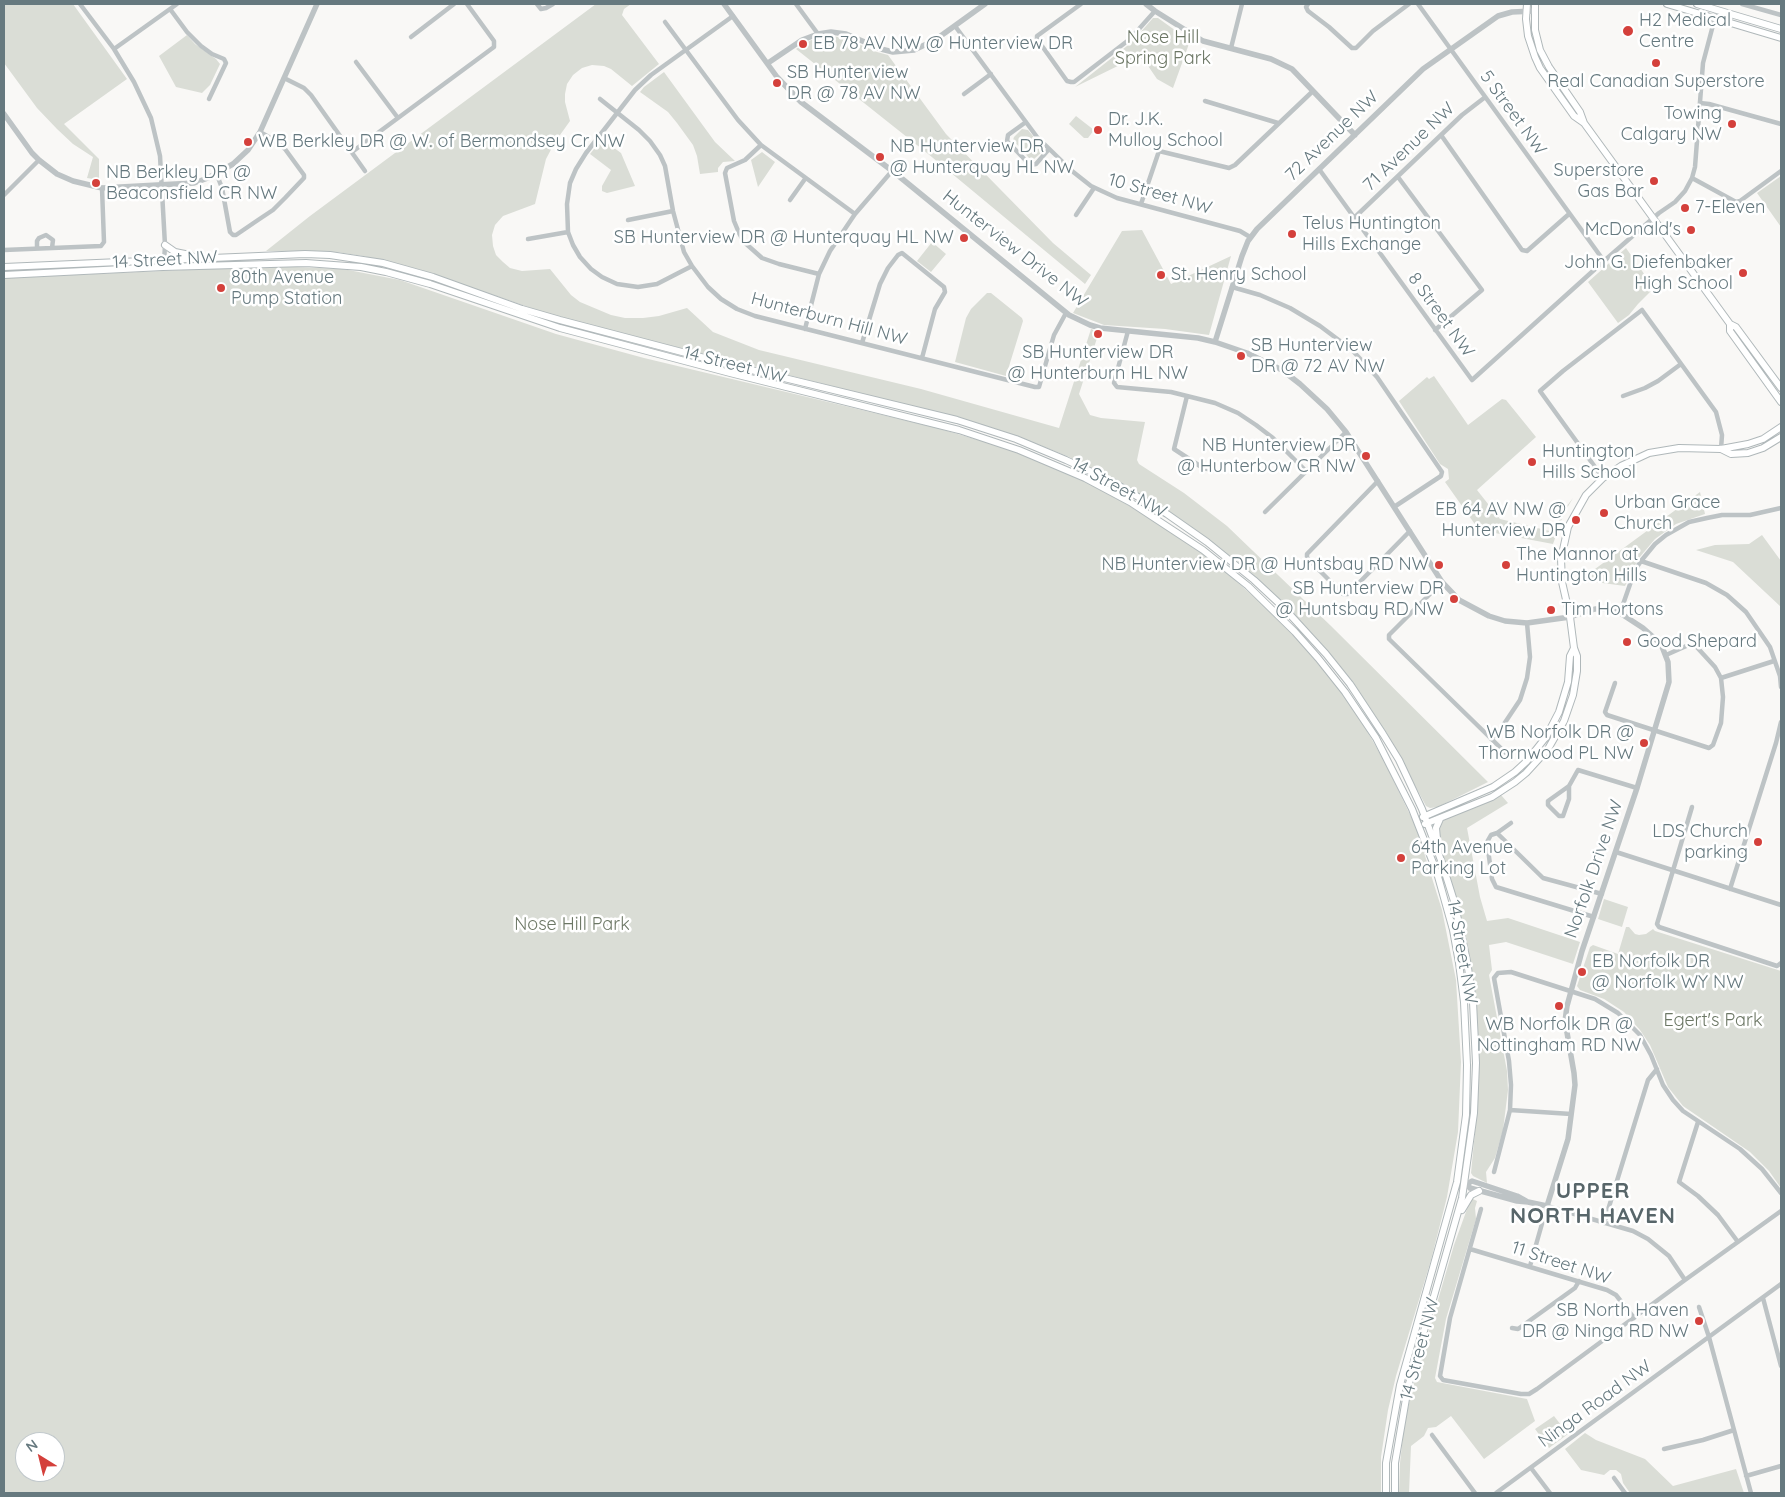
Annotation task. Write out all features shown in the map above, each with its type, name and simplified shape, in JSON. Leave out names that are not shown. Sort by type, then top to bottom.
[{"type":"main road","points":[[1527,4],[1526,11],[1531,46],[1540,68],[1574,116],[1584,123]]},
{"type":"main road","points":[[1535,4],[1535,30],[1540,50],[1549,67],[1580,112],[1584,123],[1730,324],[1736,327],[1781,388]]},
{"type":"main road","points":[[1667,4],[1781,38]]},
{"type":"main road","points":[[1697,4],[1781,29]]},
{"type":"main road","points":[[165,244],[175,252],[190,255],[195,259]]},
{"type":"main road","name":"14 Street NW","points":[[4,275],[195,259],[305,254],[330,255],[383,263],[560,320],[739,367],[958,420],[1016,439],[1111,481],[1167,514],[1235,563],[1283,607],[1326,654],[1350,684],[1387,740],[1428,823],[1461,929],[1473,1002],[1476,1063],[1474,1113],[1466,1183],[1408,1387],[1395,1463],[1395,1493]]},
{"type":"main road","name":"14 Street NW","points":[[4,266],[306,263],[361,267],[386,272],[430,284],[560,328],[959,430],[1018,450],[1085,478],[1137,506],[1203,550],[1248,586],[1296,632],[1345,692],[1371,731],[1417,819],[1437,873],[1453,930],[1464,1002],[1467,1092],[1457,1182],[1400,1385],[1386,1463],[1386,1493]]},
{"type":"main road","points":[[1730,324],[1730,331],[1781,402]]},
{"type":"main road","points":[[1420,826],[1476,804],[1505,790],[1526,773],[1548,749],[1564,722],[1573,695],[1577,671],[1577,656],[1574,648],[1561,569],[1565,537],[1572,518],[1581,502],[1603,478],[1628,462],[1649,453],[1679,448],[1721,449],[1756,442],[1781,427]]},
{"type":"main road","points":[[1721,449],[1731,454],[1748,453],[1763,448],[1781,437]]},
{"type":"main road","points":[[1417,819],[1484,792],[1505,779],[1527,761],[1553,726],[1559,712],[1568,682],[1570,656],[1574,648]]},
{"type":"main road","points":[[1420,804],[1427,810],[1448,806]]},
{"type":"main road","points":[[1440,819],[1436,828],[1436,836],[1443,860],[1442,864]]},
{"type":"main road","points":[[1454,1230],[1466,1202],[1471,1195],[1479,1190]]},
{"type":"street","points":[[80,4],[114,49],[134,82],[151,118],[160,156],[163,186],[164,263]]},
{"type":"street","points":[[114,49],[177,4]]},
{"type":"street","points":[[4,114],[39,160],[48,168],[68,179],[102,188],[194,183],[217,175],[248,150],[260,132],[317,4]]},
{"type":"street","points":[[411,37],[454,4]]},
{"type":"street","points":[[352,152],[494,47],[494,41],[467,4]]},
{"type":"street","points":[[537,4],[541,9],[553,4]]},
{"type":"street","name":"Hunterview Drive NW","points":[[724,4],[788,89],[801,102],[892,171],[1066,313],[1090,325],[1198,338],[1216,342],[1247,353],[1282,370],[1314,396],[1346,432],[1442,582],[1459,600],[1489,616],[1505,621],[1527,623],[1570,617]]},
{"type":"street","points":[[796,4],[818,34]]},
{"type":"street","points":[[768,63],[802,40],[818,34],[832,32],[846,34],[893,52],[914,50],[929,44],[985,4]]},
{"type":"street","points":[[1081,4],[1037,36],[1037,39],[1070,82],[1074,82],[1130,39],[1155,11]]},
{"type":"street","points":[[1146,4],[1203,41],[1283,64],[1294,71],[1355,135]]},
{"type":"street","points":[[1231,48],[1242,4]]},
{"type":"street","points":[[1308,4],[1306,7],[1308,11],[1330,27],[1352,48],[1356,48],[1372,31],[1409,4]]},
{"type":"street","name":"5 Street NW","points":[[1418,4],[1484,98],[1604,261]]},
{"type":"street","points":[[1742,4],[1781,15]]},
{"type":"street","points":[[170,9],[187,32],[201,46],[212,54],[224,58],[226,63],[209,99]]},
{"type":"street","points":[[1604,261],[1682,195],[1692,178],[1695,167],[1703,63],[1717,10]]},
{"type":"street","name":"72 Avenue NW","points":[[1216,342],[1242,256],[1250,237],[1271,214],[1423,69],[1498,16],[1512,12],[1534,11]]},
{"type":"street","points":[[692,266],[657,284],[638,287],[617,284],[602,277],[580,257],[568,232],[567,204],[570,183],[576,169],[586,154],[642,83],[733,16]]},
{"type":"street","points":[[665,22],[738,120],[760,145],[855,214]]},
{"type":"street","name":"10 Street NW","points":[[955,26],[1026,122],[1049,149],[1094,188],[1108,195],[1240,231],[1250,237]]},
{"type":"street","points":[[356,62],[398,118]]},
{"type":"street","points":[[964,94],[991,74]]},
{"type":"street","points":[[284,78],[304,88],[311,95],[365,170]]},
{"type":"street","points":[[1141,204],[1159,151],[1229,168],[1235,165],[1313,91]]},
{"type":"street","name":"71 Avenue NW","points":[[1354,218],[1462,115],[1484,98]]},
{"type":"street","name":"Hunterburn Hill NW","points":[[600,99],[639,130],[660,155],[668,181],[680,241],[692,266],[708,288],[721,299],[738,309],[755,316],[1035,387],[1039,387],[1054,335],[1066,313]]},
{"type":"street","points":[[1205,101],[1278,123]]},
{"type":"street","points":[[1700,103],[1781,124]]},
{"type":"street","points":[[1026,122],[1008,135],[1007,141],[1030,165],[1036,164],[1049,149]]},
{"type":"street","points":[[217,175],[222,188],[232,235],[236,235],[266,215],[285,198],[304,178],[304,175],[285,149],[260,132]]},
{"type":"street","points":[[1441,136],[1522,250],[1526,251],[1569,214]]},
{"type":"street","points":[[760,145],[745,160],[727,168],[724,173],[734,221],[739,233],[744,242],[762,258],[819,274]]},
{"type":"street","points":[[4,195],[39,160]]},
{"type":"street","name":"8 Street NW","points":[[1319,169],[1472,380],[1604,261]]},
{"type":"street","points":[[805,329],[819,274],[830,251],[855,214],[892,171]]},
{"type":"street","points":[[1692,178],[1736,202],[1781,171]]},
{"type":"street","points":[[1398,177],[1482,290],[1435,330]]},
{"type":"street","points":[[790,200],[805,179]]},
{"type":"street","points":[[4,250],[101,246],[104,242],[102,188]]},
{"type":"street","points":[[1076,215],[1094,188]]},
{"type":"street","points":[[628,220],[673,211]]},
{"type":"street","points":[[528,239],[568,232]]},
{"type":"street","points":[[37,248],[37,241],[46,235],[52,240],[52,248]]},
{"type":"street","points":[[862,343],[880,284],[888,268],[898,255],[902,253],[944,288],[945,292],[935,309],[922,358]]},
{"type":"street","points":[[1232,287],[1260,295],[1290,308],[1320,326],[1352,350],[1377,376],[1442,472],[1441,476],[1394,507]]},
{"type":"street","points":[[1603,478],[1540,391],[1642,310],[1719,417],[1722,435],[1721,449]]},
{"type":"street","points":[[1128,331],[1114,383],[1117,387],[1171,392],[1215,403],[1238,413],[1273,438],[1306,471]]},
{"type":"street","points":[[1623,396],[1658,381],[1681,364]]},
{"type":"street","points":[[1187,396],[1174,449],[1204,468],[1217,471]]},
{"type":"street","points":[[1265,512],[1346,432]]},
{"type":"street","points":[[1378,481],[1307,554],[1307,558],[1343,594],[1348,594],[1410,531]]},
{"type":"street","points":[[1620,613],[1641,561],[1651,548],[1666,535],[1689,522],[1722,515],[1750,515],[1781,508]]},
{"type":"street","points":[[1641,561],[1706,583],[1727,595],[1746,612],[1760,629],[1770,647],[1780,676],[1781,686]]},
{"type":"street","points":[[1442,582],[1389,635],[1389,639],[1512,759]]},
{"type":"street","points":[[1570,617],[1595,609],[1607,609],[1620,613],[1643,628],[1660,644],[1666,655],[1693,643],[1715,667],[1720,678],[1723,697],[1721,723],[1713,745],[1709,748],[1607,715],[1605,712],[1615,683]]},
{"type":"street","points":[[1491,739],[1500,730],[1520,700],[1527,678],[1530,657],[1527,623]]},
{"type":"street","name":"Norfolk Drive NW","points":[[1547,1206],[1562,1160],[1572,1114],[1574,1073],[1565,1020],[1570,991],[1637,788],[1669,682],[1666,655]]},
{"type":"street","points":[[1720,678],[1774,661]]},
{"type":"street","points":[[1730,889],[1781,722]]},
{"type":"street","points":[[1569,786],[1569,799],[1563,816],[1560,816],[1548,805],[1548,801],[1569,786],[1578,770],[1637,788]]},
{"type":"street","points":[[1692,807],[1657,924],[1659,927],[1777,966],[1781,963]]},
{"type":"street","points":[[1511,823],[1491,835],[1487,842],[1492,879],[1496,888],[1594,917]]},
{"type":"street","points":[[1497,833],[1544,878],[1602,894]]},
{"type":"street","points":[[1616,852],[1781,905]]},
{"type":"street","points":[[1494,1172],[1510,1110],[1511,1085],[1509,1061],[1494,978],[1498,973],[1511,972],[1595,999],[1630,1023],[1640,1035],[1651,1055],[1663,1085],[1673,1100],[1683,1111],[1698,1122],[1740,1149],[1762,1169],[1781,1193]]},
{"type":"street","points":[[1604,1223],[1648,1080],[1657,1069]]},
{"type":"street","points":[[1510,1110],[1572,1114]]},
{"type":"street","points":[[1698,1122],[1678,1182],[1698,1196],[1718,1215],[1738,1242]]},
{"type":"street","points":[[1457,1182],[1466,1183],[1472,1181],[1517,1196],[1528,1202]]},
{"type":"street","points":[[1466,1183],[1470,1188],[1517,1201],[1547,1206],[1633,1231],[1648,1239],[1668,1256],[1685,1280]]},
{"type":"street","points":[[1530,1266],[1547,1206]]},
{"type":"street","points":[[1481,1209],[1450,1318],[1440,1376],[1443,1380],[1521,1394],[1529,1394],[1781,1212]]},
{"type":"street","name":"11 Street NW","points":[[1470,1249],[1607,1290],[1616,1296],[1634,1318]]},
{"type":"street","points":[[1512,1328],[1518,1330],[1575,1288],[1579,1281]]},
{"type":"street","name":"Ninga Road NW","points":[[1496,1493],[1781,1284]]},
{"type":"street","points":[[1763,1298],[1781,1366]]},
{"type":"street","points":[[1699,1307],[1709,1337],[1751,1493]]},
{"type":"street","points":[[1664,1449],[1703,1440],[1734,1430]]},
{"type":"street","points":[[1432,1435],[1475,1493]]},
{"type":"street","points":[[1746,1476],[1781,1466]]},
{"type":"street","points":[[1531,1468],[1550,1493]]},
{"type":"street","points":[[1614,1478],[1625,1493]]},
{"type":"green space","points":[[4,4],[73,4],[127,79],[64,124],[99,159],[99,180],[87,178],[93,157],[73,144],[37,108],[4,63]]},
{"type":"green space","points":[[596,4],[631,4],[624,9],[622,15],[659,64],[632,86],[611,69],[604,66],[592,65],[582,68],[573,75],[567,84],[565,94],[570,121],[546,159],[535,204],[503,216],[495,225],[492,235],[493,246],[496,255],[503,262],[510,268],[522,271],[550,269],[571,295],[580,302],[611,315],[625,318],[643,318],[659,316],[687,308],[713,332],[759,350],[921,389],[1059,428],[1091,329],[1099,332],[1079,394],[1090,415],[1101,418],[1145,422],[1137,460],[1139,464],[1184,493],[1227,526],[1488,782],[1438,807],[1430,808],[1426,806],[1386,732],[1353,682],[1329,652],[1284,603],[1237,561],[1169,512],[1112,478],[1067,456],[1022,438],[960,418],[560,318],[418,269],[337,252],[266,251],[310,216]]},
{"type":"green space","name":"Nose Hill Spring Park","points":[[1153,18],[1158,18],[1190,41],[1173,88],[1157,79],[1144,60],[1136,57],[1075,87],[1132,42]]},
{"type":"green space","points":[[187,35],[220,64],[210,85],[202,93],[176,87],[159,56]]},
{"type":"green space","points":[[833,36],[847,39],[888,55],[946,134],[1053,243],[1091,275],[1085,284],[927,153],[796,49],[811,40]]},
{"type":"green space","points":[[664,72],[715,142],[735,161],[723,162],[718,168],[718,172],[700,174],[693,145],[677,123],[668,112],[640,92]]},
{"type":"green space","points":[[1076,116],[1094,130],[1088,138],[1084,138],[1069,124]]},
{"type":"green space","points":[[1022,129],[1028,130],[1042,147],[1043,151],[1034,159],[1029,158],[1013,140]]},
{"type":"green space","points":[[602,139],[621,153],[635,186],[607,193],[602,191],[602,186],[611,170],[590,154]]},
{"type":"green space","points":[[762,152],[775,162],[758,187],[751,160]]},
{"type":"green space","points":[[1781,176],[1781,227],[1757,193]]},
{"type":"green space","name":"St. Henry School","points":[[1142,230],[1171,284],[1231,256],[1209,335],[1165,329],[1104,325],[1073,313],[1122,231]]},
{"type":"green space","points":[[932,242],[946,254],[931,272],[917,261]]},
{"type":"green space","points":[[1626,248],[1654,288],[1629,315],[1618,323],[1588,282]]},
{"type":"green space","name":"Nose Hill Park","points":[[274,266],[343,269],[400,280],[556,334],[644,358],[937,428],[999,446],[1082,480],[1128,505],[1201,552],[1226,572],[1291,632],[1337,686],[1359,717],[1383,759],[1416,827],[1442,910],[1456,980],[1461,1062],[1458,1132],[1447,1197],[1388,1410],[1381,1457],[1381,1493],[4,1493],[4,278]]},
{"type":"green space","points":[[987,293],[991,293],[1022,318],[1023,321],[1006,376],[955,362],[966,318],[971,309]]},
{"type":"green space","points":[[1434,376],[1468,425],[1502,399],[1506,400],[1536,437],[1477,490],[1500,519],[1554,532],[1563,511],[1573,498],[1564,513],[1553,544],[1479,530],[1445,482],[1449,479],[1448,469],[1440,464],[1399,401],[1427,377],[1429,379]]},
{"type":"green space","points":[[1700,492],[1705,514],[1676,524],[1655,539],[1639,558],[1625,586],[1580,580]]},
{"type":"green space","points":[[1762,535],[1781,561],[1781,607],[1733,562],[1696,550],[1715,545],[1749,544]]},
{"type":"green space","points":[[1501,795],[1508,803],[1467,828],[1480,897],[1487,921],[1508,918],[1580,942],[1573,964],[1506,942],[1489,945],[1492,970],[1489,975],[1507,1071],[1508,1090],[1503,1130],[1495,1158],[1486,1172],[1487,1183],[1471,1173],[1477,1111],[1476,1016],[1468,948],[1454,890],[1438,840],[1439,825],[1444,820]]},
{"type":"green space","points":[[1604,899],[1628,907],[1622,927],[1598,919]]},
{"type":"green space","name":"Egert's Park","points":[[1626,927],[1629,927],[1635,934],[1639,935],[1646,934],[1653,929],[1781,971],[1781,1188],[1769,1171],[1750,1152],[1683,1106],[1668,1087],[1650,1045],[1624,1012],[1604,999],[1580,990],[1577,986],[1590,947],[1593,945],[1618,954]]},
{"type":"green space","points":[[1471,1198],[1477,1201],[1475,1208],[1476,1219],[1446,1319],[1435,1378],[1437,1382],[1527,1399],[1535,1421],[1484,1459],[1451,1416],[1436,1427],[1428,1428],[1424,1436],[1411,1446],[1409,1493],[1399,1493],[1404,1427],[1412,1389],[1454,1245]]},
{"type":"green space","points":[[1554,1416],[1568,1434],[1549,1448],[1535,1429]]},
{"type":"green space","points":[[1585,1433],[1596,1440],[1645,1459],[1673,1486],[1736,1469],[1744,1493],[1630,1493],[1623,1483],[1621,1474],[1616,1470],[1610,1470],[1604,1475],[1581,1470],[1565,1449]]},
{"type":"place","name":"H2 Medical Centre","points":[[1628,31]]},
{"type":"place","name":"EB 78 AV NW @ Hunterview DR","points":[[803,44]]},
{"type":"place","name":"Real Canadian Superstore","points":[[1656,63]]},
{"type":"place","name":"SB Hunterview DR @ 78 AV NW","points":[[777,83]]},
{"type":"place","name":"Towing Calgary NW","points":[[1732,124]]},
{"type":"place","name":"Dr. J.K. Mulloy School","points":[[1098,130]]},
{"type":"place","name":"WB Berkley DR @ W. of Bermondsey Cr NW","points":[[248,142]]},
{"type":"place","name":"NB Hunterview DR @ Hunterquay HL NW","points":[[880,157]]},
{"type":"place","name":"Superstore Gas Bar","points":[[1654,181]]},
{"type":"place","name":"NB Berkley DR @ Beaconsfield CR NW","points":[[96,183]]},
{"type":"place","name":"7-Eleven","points":[[1685,208]]},
{"type":"place","name":"McDonald's","points":[[1691,230]]},
{"type":"place","name":"Telus Huntington Hills Exchange","points":[[1292,234]]},
{"type":"place","name":"SB Hunterview DR @ Hunterquay HL NW","points":[[964,238]]},
{"type":"place","name":"John G. Diefenbaker High School","points":[[1743,273]]},
{"type":"place","name":"St. Henry School","points":[[1161,275]]},
{"type":"place","name":"80th Avenue Pump Station","points":[[221,288]]},
{"type":"place","name":"SB Hunterview DR @ Hunterburn HL NW","points":[[1098,334]]},
{"type":"place","name":"SB Hunterview DR @ 72 AV NW","points":[[1241,356]]},
{"type":"place","name":"NB Hunterview DR @ Hunterbow CR NW","points":[[1366,456]]},
{"type":"place","name":"Huntington Hills School","points":[[1532,462]]},
{"type":"place","name":"Urban Grace Church","points":[[1604,513]]},
{"type":"place","name":"EB 64 AV NW @ Hunterview DR","points":[[1576,520]]},
{"type":"place","name":"NB Hunterview DR @ Huntsbay RD NW","points":[[1439,565]]},
{"type":"place","name":"The Mannor at Huntington Hills","points":[[1506,565]]},
{"type":"place","name":"SB Hunterview DR @ Huntsbay RD NW","points":[[1454,599]]},
{"type":"place","name":"Tim Hortons","points":[[1551,610]]},
{"type":"place","name":"Good Shepard","points":[[1627,642]]},
{"type":"place","name":"WB Norfolk DR @ Thornwood PL NW","points":[[1644,743]]},
{"type":"place","name":"LDS Church parking","points":[[1758,842]]},
{"type":"place","name":"64th Avenue Parking Lot","points":[[1401,858]]},
{"type":"place","name":"EB Norfolk DR @ Norfolk WY NW","points":[[1582,972]]},
{"type":"place","name":"WB Norfolk DR @ Nottingham RD NW","points":[[1559,1006]]},
{"type":"place","name":"SB North Haven DR @ Ninga RD NW","points":[[1699,1321]]},
{"type":"district","name":"UPPER NORTH HAVEN","points":[[1593,1204]]}]
